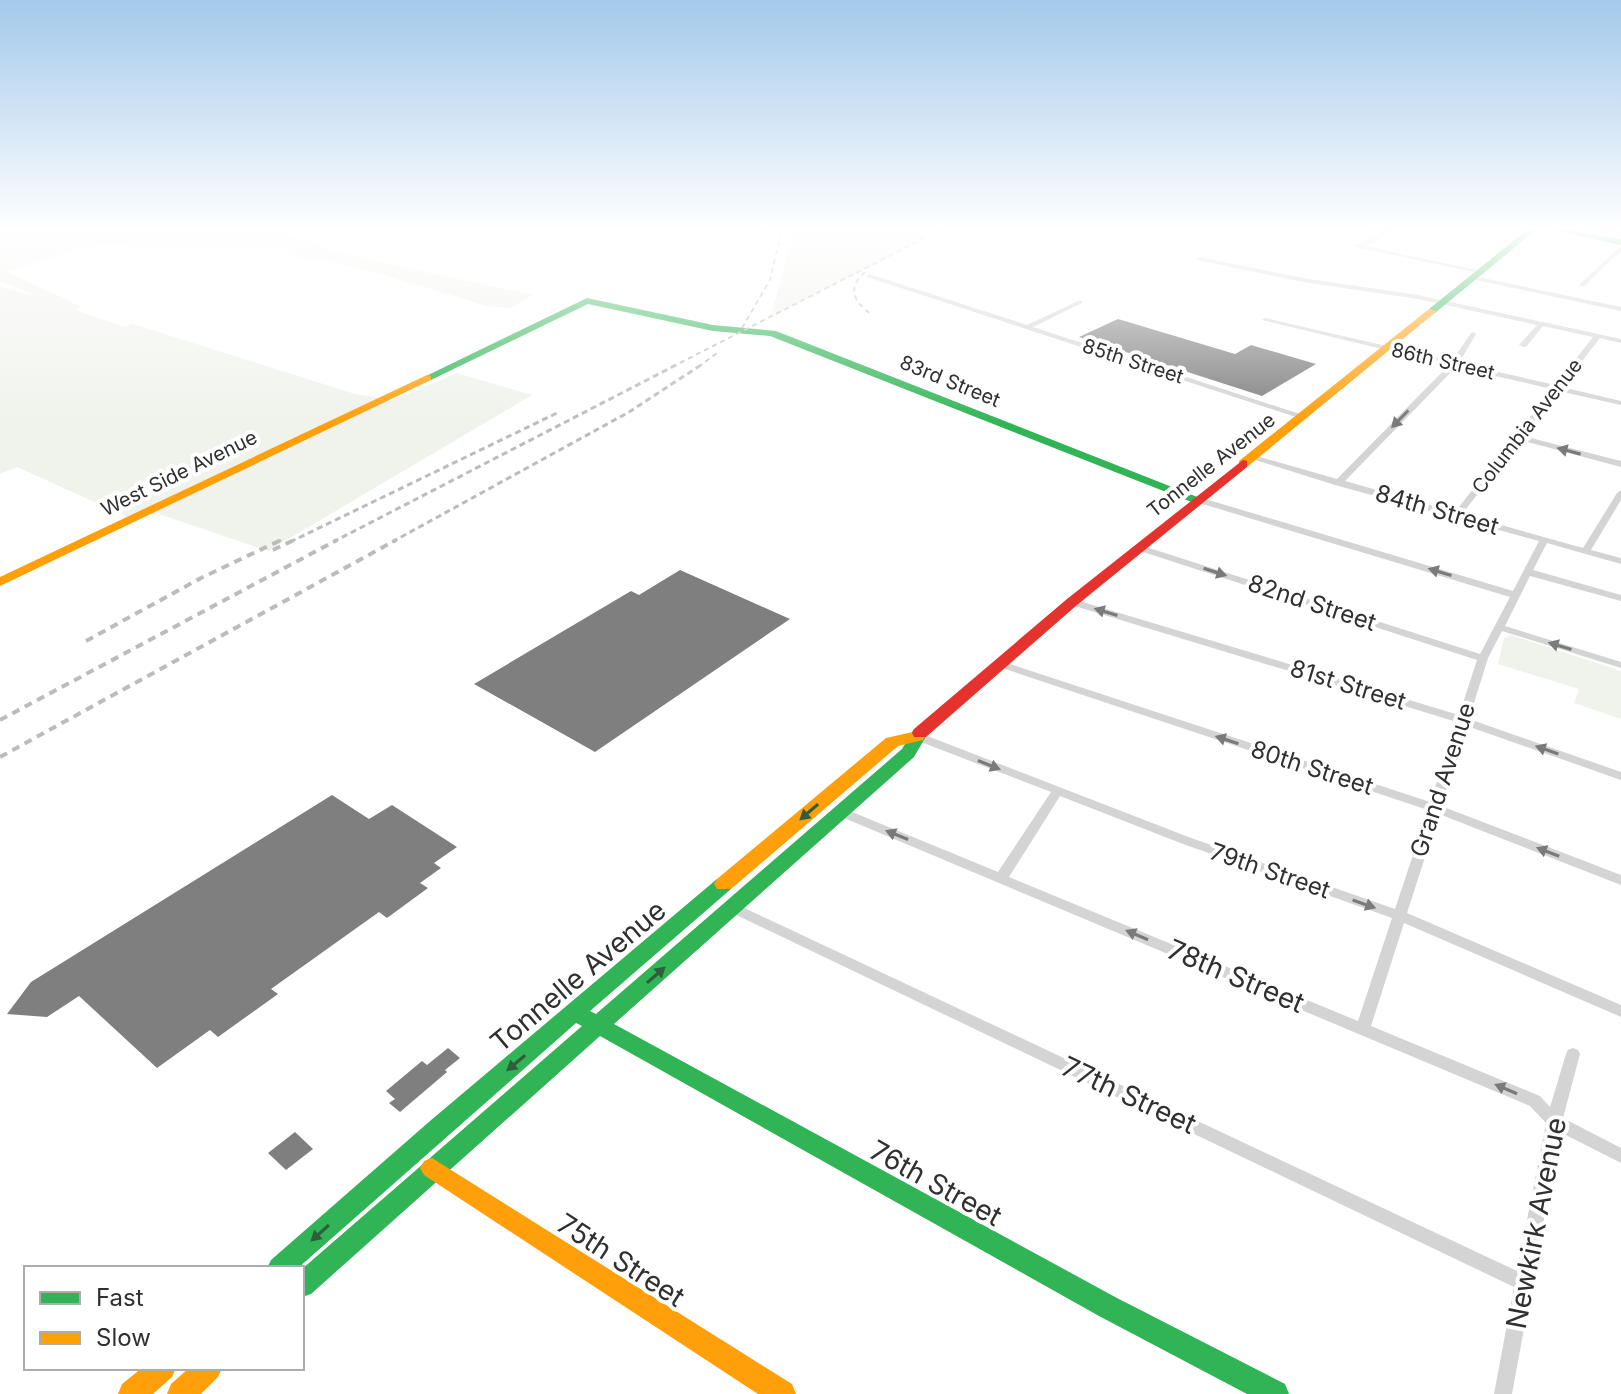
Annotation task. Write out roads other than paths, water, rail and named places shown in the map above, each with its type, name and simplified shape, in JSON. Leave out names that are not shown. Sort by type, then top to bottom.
[{"type":"main road","name":"Tonnelle Avenue","points":[[304,1283],[908,753],[917,736],[1072,602],[1305,417],[1453,294]]},
{"type":"main road","name":"83rd Street","points":[[376,400],[587,301],[713,328],[772,333],[1199,500]]},
{"type":"main road","name":"West Side Avenue","points":[[0,582],[376,400]]},
{"type":"main road","name":"Tonnelle Avenue","points":[[282,1266],[438,1128],[892,742],[917,736]]},
{"type":"main road","name":"76th Street","points":[[576,1013],[1108,1307],[1275,1394]]},
{"type":"main road","name":"75th Street","points":[[432,1168],[782,1394]]},
{"type":"main road","points":[[132,1394],[161,1370]]},
{"type":"main road","points":[[181,1394],[207,1370]]},
{"type":"street","name":"85th Street","points":[[927,294],[1305,417]]},
{"type":"street","points":[[1392,294],[1621,341]]},
{"type":"street","points":[[1558,294],[1621,309]]},
{"type":"street","points":[[1030,326],[1080,302]]},
{"type":"street","name":"86th Street","points":[[1265,320],[1621,403]]},
{"type":"street","points":[[1523,345],[1541,324]]},
{"type":"street","points":[[1338,483],[1455,363],[1473,334]]},
{"type":"street","name":"Columbia Avenue","points":[[1456,516],[1598,336]]},
{"type":"street","points":[[1517,437],[1621,464]]},
{"type":"street","name":"84th Street","points":[[1253,458],[1621,561]]},
{"type":"street","points":[[1586,551],[1621,493]]},
{"type":"street","name":"83rd Street","points":[[1199,500],[1514,595]]},
{"type":"street","name":"Grand Avenue","points":[[1363,1029],[1483,658],[1544,540]]},
{"type":"street","name":"82nd Street","points":[[1140,548],[1483,658]]},
{"type":"street","points":[[1528,572],[1621,598]]},
{"type":"street","name":"81st Street","points":[[1072,602],[1463,720],[1621,776]]},
{"type":"street","points":[[1498,627],[1621,665]]},
{"type":"street","name":"80th Street","points":[[1000,664],[1434,808],[1621,880]]},
{"type":"street","name":"79th Street","points":[[917,736],[1057,792],[1400,916],[1621,1011]]},
{"type":"street","points":[[1001,878],[1057,792]]},
{"type":"street","name":"78th Street","points":[[841,812],[1535,1101],[1554,1121],[1621,1156]]},
{"type":"street","name":"77th Street","points":[[733,908],[1524,1283]]},
{"type":"street","name":"Newkirk Avenue","points":[[1503,1394],[1554,1121],[1573,1054]]},
{"type":"railway","points":[[742,328],[762,294]]},
{"type":"railway","points":[[672,367],[815,294]]},
{"type":"railway","points":[[854,294],[871,314]]},
{"type":"railway","points":[[699,367],[720,351]]},
{"type":"railway","points":[[333,542],[676,365]]},
{"type":"railway","points":[[392,542],[629,412],[699,367]]},
{"type":"railway","points":[[290,542],[557,413]]},
{"type":"railway","points":[[86,641],[201,578],[281,540],[277,542]]},
{"type":"railway","points":[[273,550],[294,540]]},
{"type":"railway","points":[[0,720],[337,540]]},
{"type":"railway","points":[[0,757],[396,540]]}]
